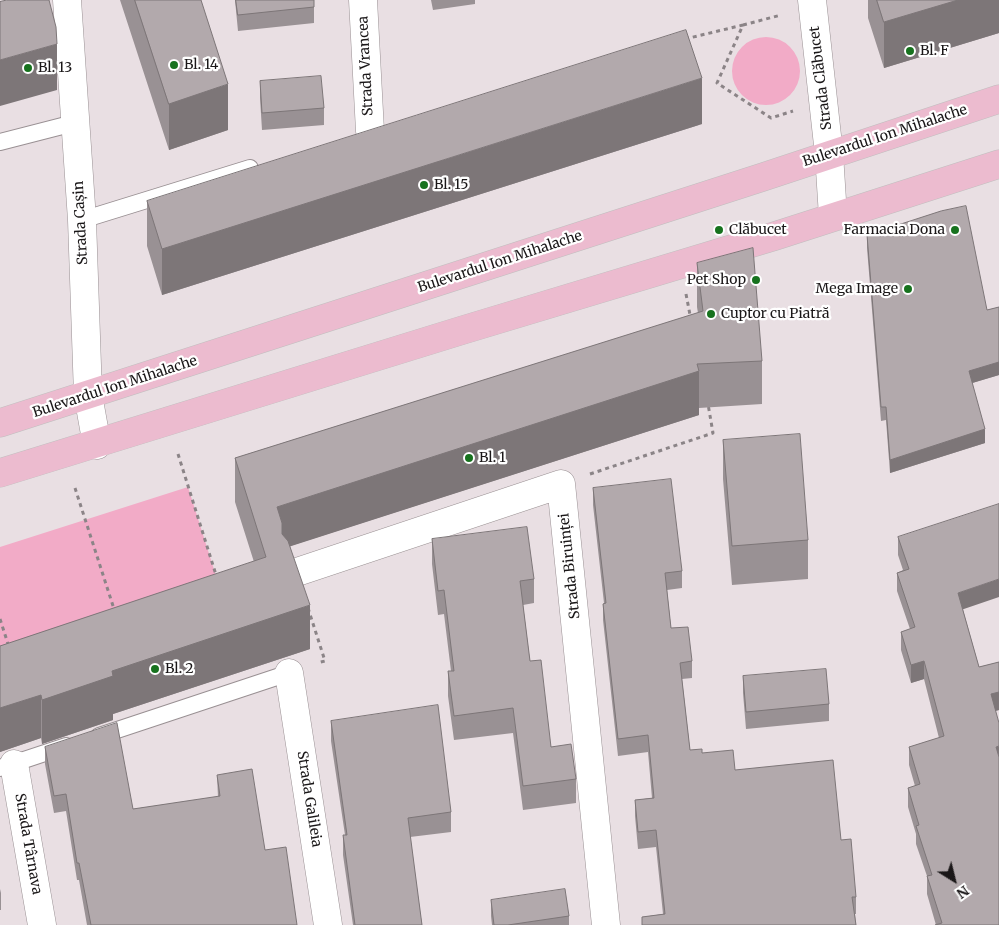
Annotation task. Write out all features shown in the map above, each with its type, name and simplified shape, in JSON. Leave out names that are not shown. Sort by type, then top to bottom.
[{"type":"main road","name":"Bulevardul Ion Mihalache","points":[[0,423],[745,183],[999,99]]},
{"type":"main road","points":[[0,474],[463,330],[756,242],[999,164]]},
{"type":"street","name":"Strada Cașin","points":[[67,0],[82,220],[88,395],[97,445]]},
{"type":"street","name":"Strada Vrancea","points":[[363,0],[370,131]]},
{"type":"street","name":"Strada Clăbucet","points":[[813,9],[830,154],[833,216]]},
{"type":"street","points":[[297,572],[562,484]]},
{"type":"street","name":"Strada Biruinței","points":[[562,484],[606,925]]},
{"type":"street","name":"Strada Galileia","points":[[289,673],[328,925]]},
{"type":"street","name":"Strada Târnava","points":[[7,766],[42,925]]},
{"type":"lane","points":[[0,142],[74,123]]},
{"type":"lane","points":[[82,220],[268,163]]},
{"type":"lane","points":[[7,766],[289,673]]},
{"type":"path","points":[[682,40],[788,13],[813,9]]},
{"type":"path","points":[[744,25],[717,83],[771,118],[824,102]]},
{"type":"path","points":[[685,289],[691,320]]},
{"type":"path","points":[[562,484],[713,433],[706,395]]},
{"type":"path","points":[[178,454],[218,579]]},
{"type":"path","points":[[75,488],[115,613]]},
{"type":"path","points":[[289,673],[325,661],[297,572]]},
{"type":"path","points":[[0,619],[10,651]]},
{"type":"shaded area","points":[[759,37],[773,37],[785,42],[795,52],[800,64],[800,78],[795,90],[785,100],[773,105],[759,105],[747,100],[737,90],[732,78],[732,64],[737,52],[747,42]]},
{"type":"shaded area","points":[[188,487],[223,598],[0,672],[0,547]]},
{"type":"building","points":[[7,0],[49,0],[56,27],[57,44],[0,60],[0,2]]},
{"type":"building","points":[[135,0],[201,0],[228,84],[169,104]]},
{"type":"building","points":[[236,0],[314,0],[314,7],[238,15]]},
{"type":"building","points":[[877,0],[958,0],[884,22]]},
{"type":"building","points":[[686,30],[702,78],[162,249],[147,201]]},
{"type":"building","points":[[321,76],[324,108],[262,113],[260,81]]},
{"type":"building","points":[[966,206],[987,310],[999,307],[999,362],[969,371],[985,429],[890,460],[886,407],[881,407],[867,235],[941,211]]},
{"type":"building","points":[[753,248],[762,361],[697,364],[699,371],[277,507],[282,523],[282,534],[288,541],[310,605],[112,671],[113,676],[42,700],[41,695],[0,708],[0,646],[266,557],[235,458],[703,311],[697,263]]},
{"type":"building","points":[[800,434],[808,540],[732,546],[723,440]]},
{"type":"building","points":[[671,479],[682,571],[665,573],[671,628],[688,627],[692,661],[680,663],[690,750],[702,749],[702,753],[733,750],[735,770],[833,760],[841,840],[851,839],[856,897],[852,897],[856,925],[642,925],[642,917],[665,914],[656,830],[638,832],[635,800],[654,798],[648,735],[618,739],[603,604],[606,603],[593,488]]},
{"type":"building","points":[[999,504],[999,579],[958,593],[979,667],[999,662],[999,692],[991,694],[999,723],[999,746],[996,747],[999,757],[999,925],[935,925],[942,923],[927,876],[932,875],[916,826],[919,825],[908,788],[920,784],[909,747],[944,736],[924,661],[911,665],[901,632],[915,627],[897,573],[909,569],[898,537]]},
{"type":"building","points":[[527,527],[534,579],[520,581],[530,661],[541,660],[551,747],[571,744],[576,779],[523,786],[513,708],[454,716],[448,671],[454,671],[444,590],[438,591],[432,539]]},
{"type":"building","points":[[826,669],[829,704],[746,712],[743,676]]},
{"type":"building","points":[[438,705],[451,812],[408,818],[422,925],[355,925],[343,835],[347,835],[331,721]]},
{"type":"building","points":[[117,723],[133,809],[220,796],[217,775],[252,769],[265,850],[286,847],[297,925],[91,925],[79,863],[77,863],[66,794],[54,796],[45,747]]},
{"type":"building","points":[[565,889],[569,916],[508,925],[494,925],[491,900]]},
{"type":"place","name":"Bl. F","points":[[910,51]]},
{"type":"place","name":"Bl. 14","points":[[174,65]]},
{"type":"place","name":"Bl. 13","points":[[28,68]]},
{"type":"place","name":"Bl. 15","points":[[424,185]]},
{"type":"place","name":"Clăbucet","points":[[719,230]]},
{"type":"place","name":"Farmacia Dona","points":[[955,230]]},
{"type":"place","name":"Pet Shop","points":[[756,280]]},
{"type":"place","name":"Mega Image","points":[[908,289]]},
{"type":"place","name":"Cuptor cu Piatră","points":[[711,314]]},
{"type":"place","name":"Bl. 1","points":[[469,458]]},
{"type":"place","name":"Bl. 2","points":[[155,669]]}]
